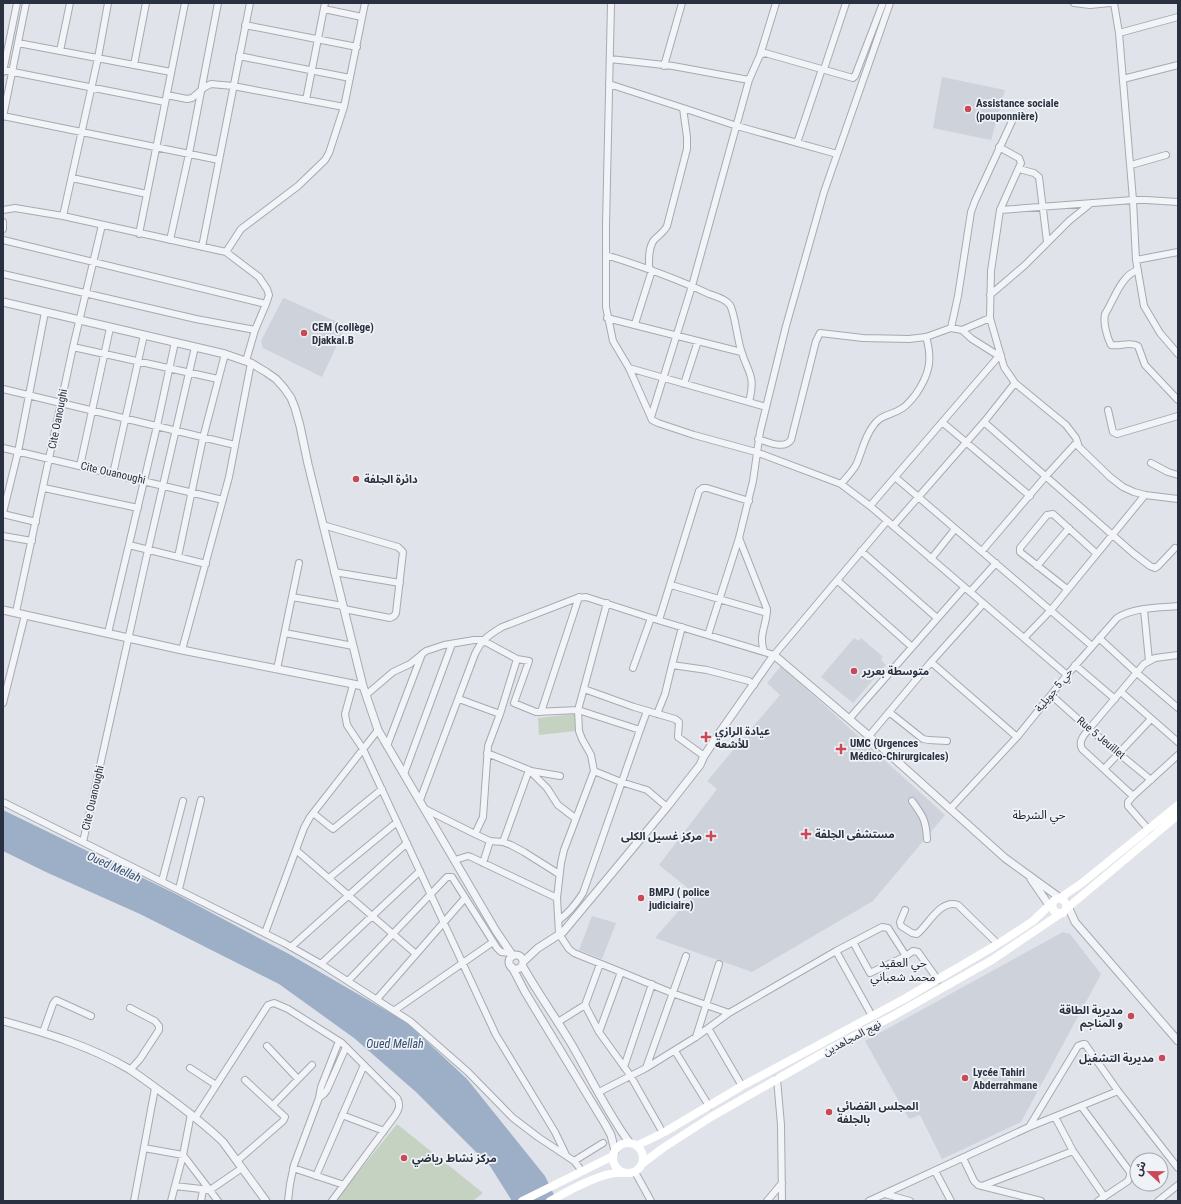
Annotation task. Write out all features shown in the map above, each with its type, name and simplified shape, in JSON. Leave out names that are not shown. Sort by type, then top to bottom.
[{"type":"main road","points":[[1063,906],[1082,883],[1178,805]]},
{"type":"main road","points":[[1051,905],[1055,912],[1178,815]]},
{"type":"main road","name":"نهج المجاهدين","points":[[638,1146],[664,1133],[742,1086],[938,980],[1033,921],[1056,899],[1063,906],[1006,952],[966,976],[777,1079],[691,1130],[643,1163]]},
{"type":"main road","points":[[522,1201],[614,1154],[621,1145],[629,1142],[638,1146],[643,1153],[643,1163],[635,1172],[623,1173],[615,1171],[573,1189],[550,1201]]},
{"type":"main road","points":[[614,1154],[615,1166],[623,1173]]},
{"type":"street","points":[[17,3],[3,71],[165,102]]},
{"type":"street","points":[[26,3],[3,117],[219,160]]},
{"type":"street","points":[[60,51],[70,3]]},
{"type":"street","points":[[63,216],[98,58],[108,3]]},
{"type":"street","points":[[134,65],[146,3]]},
{"type":"street","points":[[139,234],[185,3]]},
{"type":"street","points":[[170,240],[189,154],[218,3]]},
{"type":"street","points":[[202,247],[250,3]]},
{"type":"street","points":[[226,252],[241,229],[298,186],[325,160],[333,142],[344,107],[365,3]]},
{"type":"street","points":[[611,3],[606,255],[608,318],[613,342],[629,368],[651,417],[658,423],[756,452],[841,484],[870,506],[1067,675]]},
{"type":"street","points":[[664,66],[682,3]]},
{"type":"street","points":[[651,417],[692,286],[749,80],[760,55],[776,3]]},
{"type":"street","points":[[797,142],[846,3]]},
{"type":"street","points":[[760,55],[765,53],[853,78],[856,76],[883,3]]},
{"type":"street","points":[[708,635],[749,502],[758,439],[786,326],[824,192],[890,3]]},
{"type":"street","points":[[1074,3],[1090,5],[1110,3]]},
{"type":"street","points":[[1114,3],[1119,33],[1131,165],[1136,260],[1144,306],[1160,333],[1178,354]]},
{"type":"street","points":[[306,100],[325,6],[362,17]]},
{"type":"street","points":[[1119,33],[1178,17]]},
{"type":"street","points":[[245,25],[357,47]]},
{"type":"street","points":[[18,43],[171,72]]},
{"type":"street","points":[[239,56],[312,69],[350,78]]},
{"type":"street","points":[[610,59],[673,66],[749,80]]},
{"type":"street","points":[[1123,79],[1178,65]]},
{"type":"street","points":[[166,94],[187,99],[192,98],[211,84],[233,86],[344,107]]},
{"type":"street","points":[[609,84],[737,126],[837,154]]},
{"type":"street","points":[[635,324],[650,269],[648,260],[651,246],[654,240],[663,233],[667,226],[688,149],[688,137],[683,108]]},
{"type":"street","points":[[951,328],[958,296],[971,212],[1013,119]]},
{"type":"street","points":[[999,148],[1019,158],[1021,163],[1000,210],[993,253],[990,318],[1004,367],[1015,382],[1066,425],[1076,438],[1076,442],[1079,447],[1087,456],[1123,487],[1145,495],[1176,499]]},
{"type":"street","points":[[1131,165],[1166,155]]},
{"type":"street","points":[[1018,169],[1034,173],[1039,177],[1047,242]]},
{"type":"street","points":[[72,178],[147,194]]},
{"type":"street","points":[[1000,210],[1043,208],[1133,200],[1178,202]]},
{"type":"street","points":[[990,295],[1025,265],[1069,221],[1090,204]]},
{"type":"street","points":[[3,210],[16,208],[63,216],[226,252],[259,277],[267,289],[268,295],[266,304],[261,318],[254,330],[229,477],[182,650]]},
{"type":"street","points":[[3,222],[3,229]]},
{"type":"street","name":"Cite Oanoughi","points":[[16,612],[44,488],[79,320],[102,225]]},
{"type":"street","points":[[3,240],[266,304]]},
{"type":"street","points":[[1136,260],[1178,252]]},
{"type":"street","points":[[606,255],[650,269],[692,286],[729,304],[732,310],[741,352],[753,382],[749,402]]},
{"type":"street","points":[[1138,270],[1134,271],[1124,280],[1105,314],[1104,318],[1108,339],[1111,344],[1116,346],[1128,344],[1135,344],[1138,346],[1145,365],[1178,400]]},
{"type":"street","points":[[3,274],[196,319],[254,330]]},
{"type":"street","points":[[3,302],[225,354],[248,362],[276,379],[287,393],[295,408],[363,686],[378,730],[496,931],[513,955]]},
{"type":"street","points":[[36,522],[3,514],[18,452],[45,312]]},
{"type":"street","points":[[608,318],[741,352]]},
{"type":"street","points":[[962,330],[990,318]]},
{"type":"street","points":[[80,466],[103,354],[110,328]]},
{"type":"street","points":[[758,439],[783,446],[788,444],[791,440],[816,341],[820,333],[894,340],[926,337],[951,328],[962,330],[1000,355]]},
{"type":"street","points":[[113,474],[144,335]]},
{"type":"street","points":[[841,484],[856,466],[867,436],[873,425],[887,414],[900,410],[908,404],[926,378],[930,355],[926,337]]},
{"type":"street","points":[[684,384],[698,341]]},
{"type":"street","points":[[108,633],[145,481],[176,342]]},
{"type":"street","points":[[73,347],[218,379]]},
{"type":"street","name":"Cite Ouanoughi","points":[[83,842],[175,431],[196,347]]},
{"type":"street","points":[[178,557],[203,438],[225,354]]},
{"type":"street","points":[[870,506],[1000,355]]},
{"type":"street","points":[[629,368],[766,407]]},
{"type":"street","points":[[893,526],[984,422],[1015,382]]},
{"type":"street","points":[[3,389],[235,445]]},
{"type":"street","points":[[1108,410],[1113,432],[1117,434],[1178,416]]},
{"type":"street","points":[[942,422],[1030,496]]},
{"type":"street","points":[[984,422],[1133,553],[1153,568],[1158,566],[1177,547]]},
{"type":"street","points":[[982,551],[1076,442]]},
{"type":"street","name":"Cite Ouanoughi","points":[[3,448],[223,500]]},
{"type":"street","points":[[1151,463],[1168,472],[1178,474]]},
{"type":"street","points":[[895,477],[1092,646]]},
{"type":"street","points":[[3,482],[10,484]]},
{"type":"street","points":[[44,488],[138,508]]},
{"type":"street","points":[[660,620],[699,491],[707,488],[749,502]]},
{"type":"street","points":[[1024,638],[1051,610],[1145,495]]},
{"type":"street","points":[[1067,589],[1021,554],[1020,551],[1047,514],[1053,514],[1097,554]]},
{"type":"street","points":[[512,968],[516,969],[538,948],[561,933],[667,807],[700,765],[704,756],[774,655],[838,581],[887,521]]},
{"type":"street","points":[[292,598],[392,617],[396,613],[404,557],[402,549],[323,525]]},
{"type":"street","points":[[1036,566],[1069,528]]},
{"type":"street","points":[[931,559],[955,529]]},
{"type":"street","points":[[3,536],[32,542]]},
{"type":"street","points":[[739,538],[767,609],[761,636],[764,652]]},
{"type":"street","points":[[129,546],[206,564]]},
{"type":"street","points":[[861,551],[937,618]]},
{"type":"street","points":[[277,669],[299,563]]},
{"type":"street","points":[[970,592],[996,563]]},
{"type":"street","points":[[334,572],[400,583]]},
{"type":"street","points":[[838,581],[912,647]]},
{"type":"street","points":[[671,585],[767,612]]},
{"type":"street","points":[[849,719],[964,588]]},
{"type":"street","points":[[541,712],[579,597]]},
{"type":"street","points":[[420,800],[475,654],[482,640],[502,627],[579,597],[586,597],[774,655],[870,736],[1005,858],[1063,906],[1075,922],[1178,1040]]},
{"type":"street","points":[[607,603],[578,710],[579,731],[591,756],[594,771],[564,850],[557,898],[561,933],[569,948],[574,953],[672,993],[729,1013]]},
{"type":"street","points":[[870,736],[931,662],[983,604]]},
{"type":"street","name":"حي 5 جويلية","points":[[950,809],[1016,737],[1075,665],[1117,618],[1123,614],[1178,606]]},
{"type":"street","points":[[3,610],[182,650],[363,686]]},
{"type":"street","points":[[1144,610],[1149,661]]},
{"type":"street","points":[[3,703],[25,614]]},
{"type":"street","points":[[633,668],[651,618]]},
{"type":"street","points":[[657,714],[665,694],[682,627]]},
{"type":"street","points":[[285,632],[353,646]]},
{"type":"street","points":[[1099,638],[1178,708]]},
{"type":"street","points":[[366,695],[393,672],[410,664],[430,649],[474,640],[482,640],[517,659],[529,661],[514,703]]},
{"type":"street","points":[[404,774],[452,644]]},
{"type":"street","points":[[387,746],[422,654]]},
{"type":"street","points":[[1133,796],[1081,747],[1081,740],[1120,692],[1149,661],[1155,658],[1178,655]]},
{"type":"street","points":[[475,834],[483,817],[487,753],[517,659]]},
{"type":"street","points":[[931,662],[1016,737]]},
{"type":"street","points":[[672,665],[707,670],[749,681],[754,685]]},
{"type":"street","points":[[1075,665],[1115,699]]},
{"type":"street","points":[[353,685],[345,714],[347,725],[363,749],[496,1035],[555,1132],[567,1156]]},
{"type":"street","points":[[584,689],[679,722],[678,737],[704,756]]},
{"type":"street","points":[[1120,692],[1178,742]]},
{"type":"street","name":"Rue 5 Jeuillet","points":[[1051,695],[1089,729],[1151,780]]},
{"type":"street","points":[[459,699],[500,714]]},
{"type":"street","points":[[505,699],[531,711],[541,712],[578,710],[640,730]]},
{"type":"street","points":[[559,920],[573,908],[583,893],[647,711]]},
{"type":"street","points":[[889,712],[923,739],[929,741],[935,739],[947,742]]},
{"type":"street","points":[[1104,769],[1151,719]]},
{"type":"street","points":[[265,933],[304,828],[313,813],[378,730]]},
{"type":"street","points":[[487,753],[529,770],[560,776]]},
{"type":"street","points":[[1149,830],[1128,806],[1128,802],[1178,756]]},
{"type":"street","points":[[529,770],[547,788],[558,805],[575,818]]},
{"type":"street","points":[[504,842],[529,770]]},
{"type":"street","points":[[594,771],[621,782],[647,790],[667,807]]},
{"type":"street","points":[[313,813],[329,827],[334,829],[382,790]]},
{"type":"street","points":[[179,889],[201,800]]},
{"type":"street","points":[[162,881],[184,801]]},
{"type":"street","points":[[912,801],[923,817],[926,826],[927,839]]},
{"type":"street","points":[[3,802],[265,933],[321,964],[377,999],[410,1020],[468,1072],[513,1118],[574,1161],[582,1170]]},
{"type":"street","points":[[425,809],[475,834],[490,840],[504,842],[524,852],[560,874]]},
{"type":"street","points":[[329,878],[397,822]]},
{"type":"street","points":[[483,863],[490,840]]},
{"type":"street","points":[[291,947],[348,894],[407,843]]},
{"type":"street","points":[[296,850],[416,954]]},
{"type":"street","points":[[454,860],[468,856],[557,898]]},
{"type":"street","points":[[321,964],[420,871]]},
{"type":"street","points":[[1028,876],[1051,905]]},
{"type":"street","points":[[348,981],[447,877],[452,877],[493,942],[501,952],[521,958],[522,964],[599,1092],[612,1118],[629,1142]]},
{"type":"street","points":[[377,999],[465,898]]},
{"type":"street","points":[[905,910],[900,922],[901,926],[912,933],[918,934],[942,906],[954,904],[958,905],[998,944]]},
{"type":"street","points":[[599,1092],[646,1068],[696,1037],[729,1013],[836,951],[882,927],[886,927],[906,956]]},
{"type":"street","points":[[394,1010],[493,942]]},
{"type":"street","points":[[853,942],[870,974],[913,951],[918,952],[938,980]]},
{"type":"street","points":[[538,948],[513,955],[509,961],[510,964],[541,1019],[605,1124],[611,1135],[614,1154]]},
{"type":"street","points":[[836,951],[872,1016]]},
{"type":"street","points":[[646,1068],[686,956]]},
{"type":"street","points":[[558,1022],[585,1005],[600,964]]},
{"type":"street","points":[[696,1037],[719,964]]},
{"type":"street","points":[[599,1032],[621,972]]},
{"type":"street","points":[[624,1067],[652,984]]},
{"type":"street","points":[[43,1032],[53,1004],[56,1000],[91,1016]]},
{"type":"street","points":[[172,1201],[193,1116],[216,1085],[268,1005],[271,1004],[279,1005],[288,1009],[346,1047],[396,1098],[399,1103],[398,1110],[384,1131],[332,1201]]},
{"type":"street","points":[[585,1005],[599,1032],[630,1075],[664,1133]]},
{"type":"street","points":[[130,1008],[154,1021],[159,1026],[159,1030],[147,1049],[130,1070]]},
{"type":"street","points":[[3,1020],[43,1032],[93,1051],[130,1070],[204,1124],[223,1142],[266,1201]]},
{"type":"street","points":[[708,1028],[742,1086]]},
{"type":"street","points":[[288,1201],[294,1168],[338,1041]]},
{"type":"street","points":[[1029,1127],[1080,1044],[1085,1044],[1118,1091],[1178,1168]]},
{"type":"street","points":[[268,1046],[298,1079]]},
{"type":"street","points":[[319,1098],[327,1090],[346,1047]]},
{"type":"street","points":[[674,1050],[709,1106]]},
{"type":"street","points":[[272,1105],[312,1065]]},
{"type":"street","points":[[316,1176],[364,1065]]},
{"type":"street","points":[[190,1068],[216,1085]]},
{"type":"street","points":[[777,1079],[781,1125],[782,1201]]},
{"type":"street","points":[[175,1186],[210,1190],[239,1165],[284,1120],[285,1117],[245,1080]]},
{"type":"street","points":[[134,1201],[155,1088]]},
{"type":"street","points":[[869,1201],[1029,1127],[1118,1091]]},
{"type":"street","points":[[1081,1106],[1130,1172],[1128,1181],[1098,1201]]},
{"type":"street","points":[[342,1115],[384,1131]]},
{"type":"street","points":[[1055,1117],[1073,1151],[1104,1196]]},
{"type":"street","points":[[574,1161],[603,1143]]},
{"type":"street","points":[[144,1148],[183,1155],[218,1201]]},
{"type":"street","points":[[982,1186],[1073,1151]]},
{"type":"street","points":[[963,1158],[975,1183],[1041,1201]]},
{"type":"street","points":[[294,1168],[344,1185]]},
{"type":"street","points":[[935,1171],[951,1201]]},
{"type":"street","points":[[635,1172],[652,1201]]},
{"type":"street","points":[[768,1201],[782,1183]]},
{"type":"street","points":[[1158,1201],[1178,1185]]},
{"type":"street","points":[[201,1201],[203,1190]]},
{"type":"street","points":[[885,1194],[910,1201]]},
{"type":"shaded area","name":"Assistance sociale (pouponnière)","points":[[942,77],[1005,90],[991,140],[933,128]]},
{"type":"shaded area","name":"CEM (collège) Djakkal.B","points":[[284,298],[346,326],[322,377],[263,348],[261,341]]},
{"type":"shaded area","name":"متوسطة بعرير","points":[[854,638],[859,641],[861,638],[883,657],[881,660],[886,665],[853,703],[821,677]]},
{"type":"shaded area","name":"مستشفى الجلفة","points":[[781,666],[945,815],[873,901],[752,972],[655,938],[694,893],[659,865],[717,789],[707,781],[780,695],[767,683]]},
{"type":"shaded area","points":[[592,916],[616,923],[602,959],[579,950]]},
{"type":"shaded area","name":"Lycée Tahiri Abderrahmane","points":[[1063,932],[1070,934],[1101,974],[1021,1122],[942,1159],[920,1115],[909,1119],[865,1041]]},
{"type":"green space","points":[[575,714],[576,731],[539,735],[538,718]]},
{"type":"green space","name":"مركز نشاط رياضي","points":[[397,1124],[483,1193],[473,1201],[335,1201]]},
{"type":"water","name":"Oued Mellah","points":[[3,810],[178,895],[289,954],[406,1022],[467,1079],[545,1176],[557,1201],[512,1201],[490,1166],[416,1092],[354,1038],[279,984],[140,914],[3,851]]},
{"type":"place","name":"Assistance sociale (pouponnière)","points":[[968,109]]},
{"type":"place","name":"CEM (collège) Djakkal.B","points":[[304,333]]},
{"type":"place","name":"دائرة الجلفة","points":[[356,479]]},
{"type":"place","name":"متوسطة بعرير","points":[[854,671]]},
{"type":"place","name":"عيادة الرازي للأشعة","points":[[706,737]]},
{"type":"place","name":"UMC (Urgences Médico-Chirurgicales)","points":[[841,749]]},
{"type":"place","name":"مستشفى الجلفة","points":[[806,834]]},
{"type":"place","name":"مركز غسيل الكلى","points":[[711,836]]},
{"type":"place","name":"BMPJ ( police judiciaire)","points":[[641,898]]},
{"type":"place","name":"مديرية الطاقة و المناجم","points":[[1131,1016]]},
{"type":"place","name":"مديرية التشغيل","points":[[1162,1058]]},
{"type":"place","name":"Lycée Tahiri Abderrahmane","points":[[965,1078]]},
{"type":"place","name":"المجلس القضائي بالجلفة","points":[[829,1112]]},
{"type":"place","name":"مركز نشاط رياضي","points":[[404,1158]]},
{"type":"district","name":"حي الشرطة","points":[[1039,815]]},
{"type":"district","name":"حي العقيد محمد شعباني","points":[[903,970]]}]
